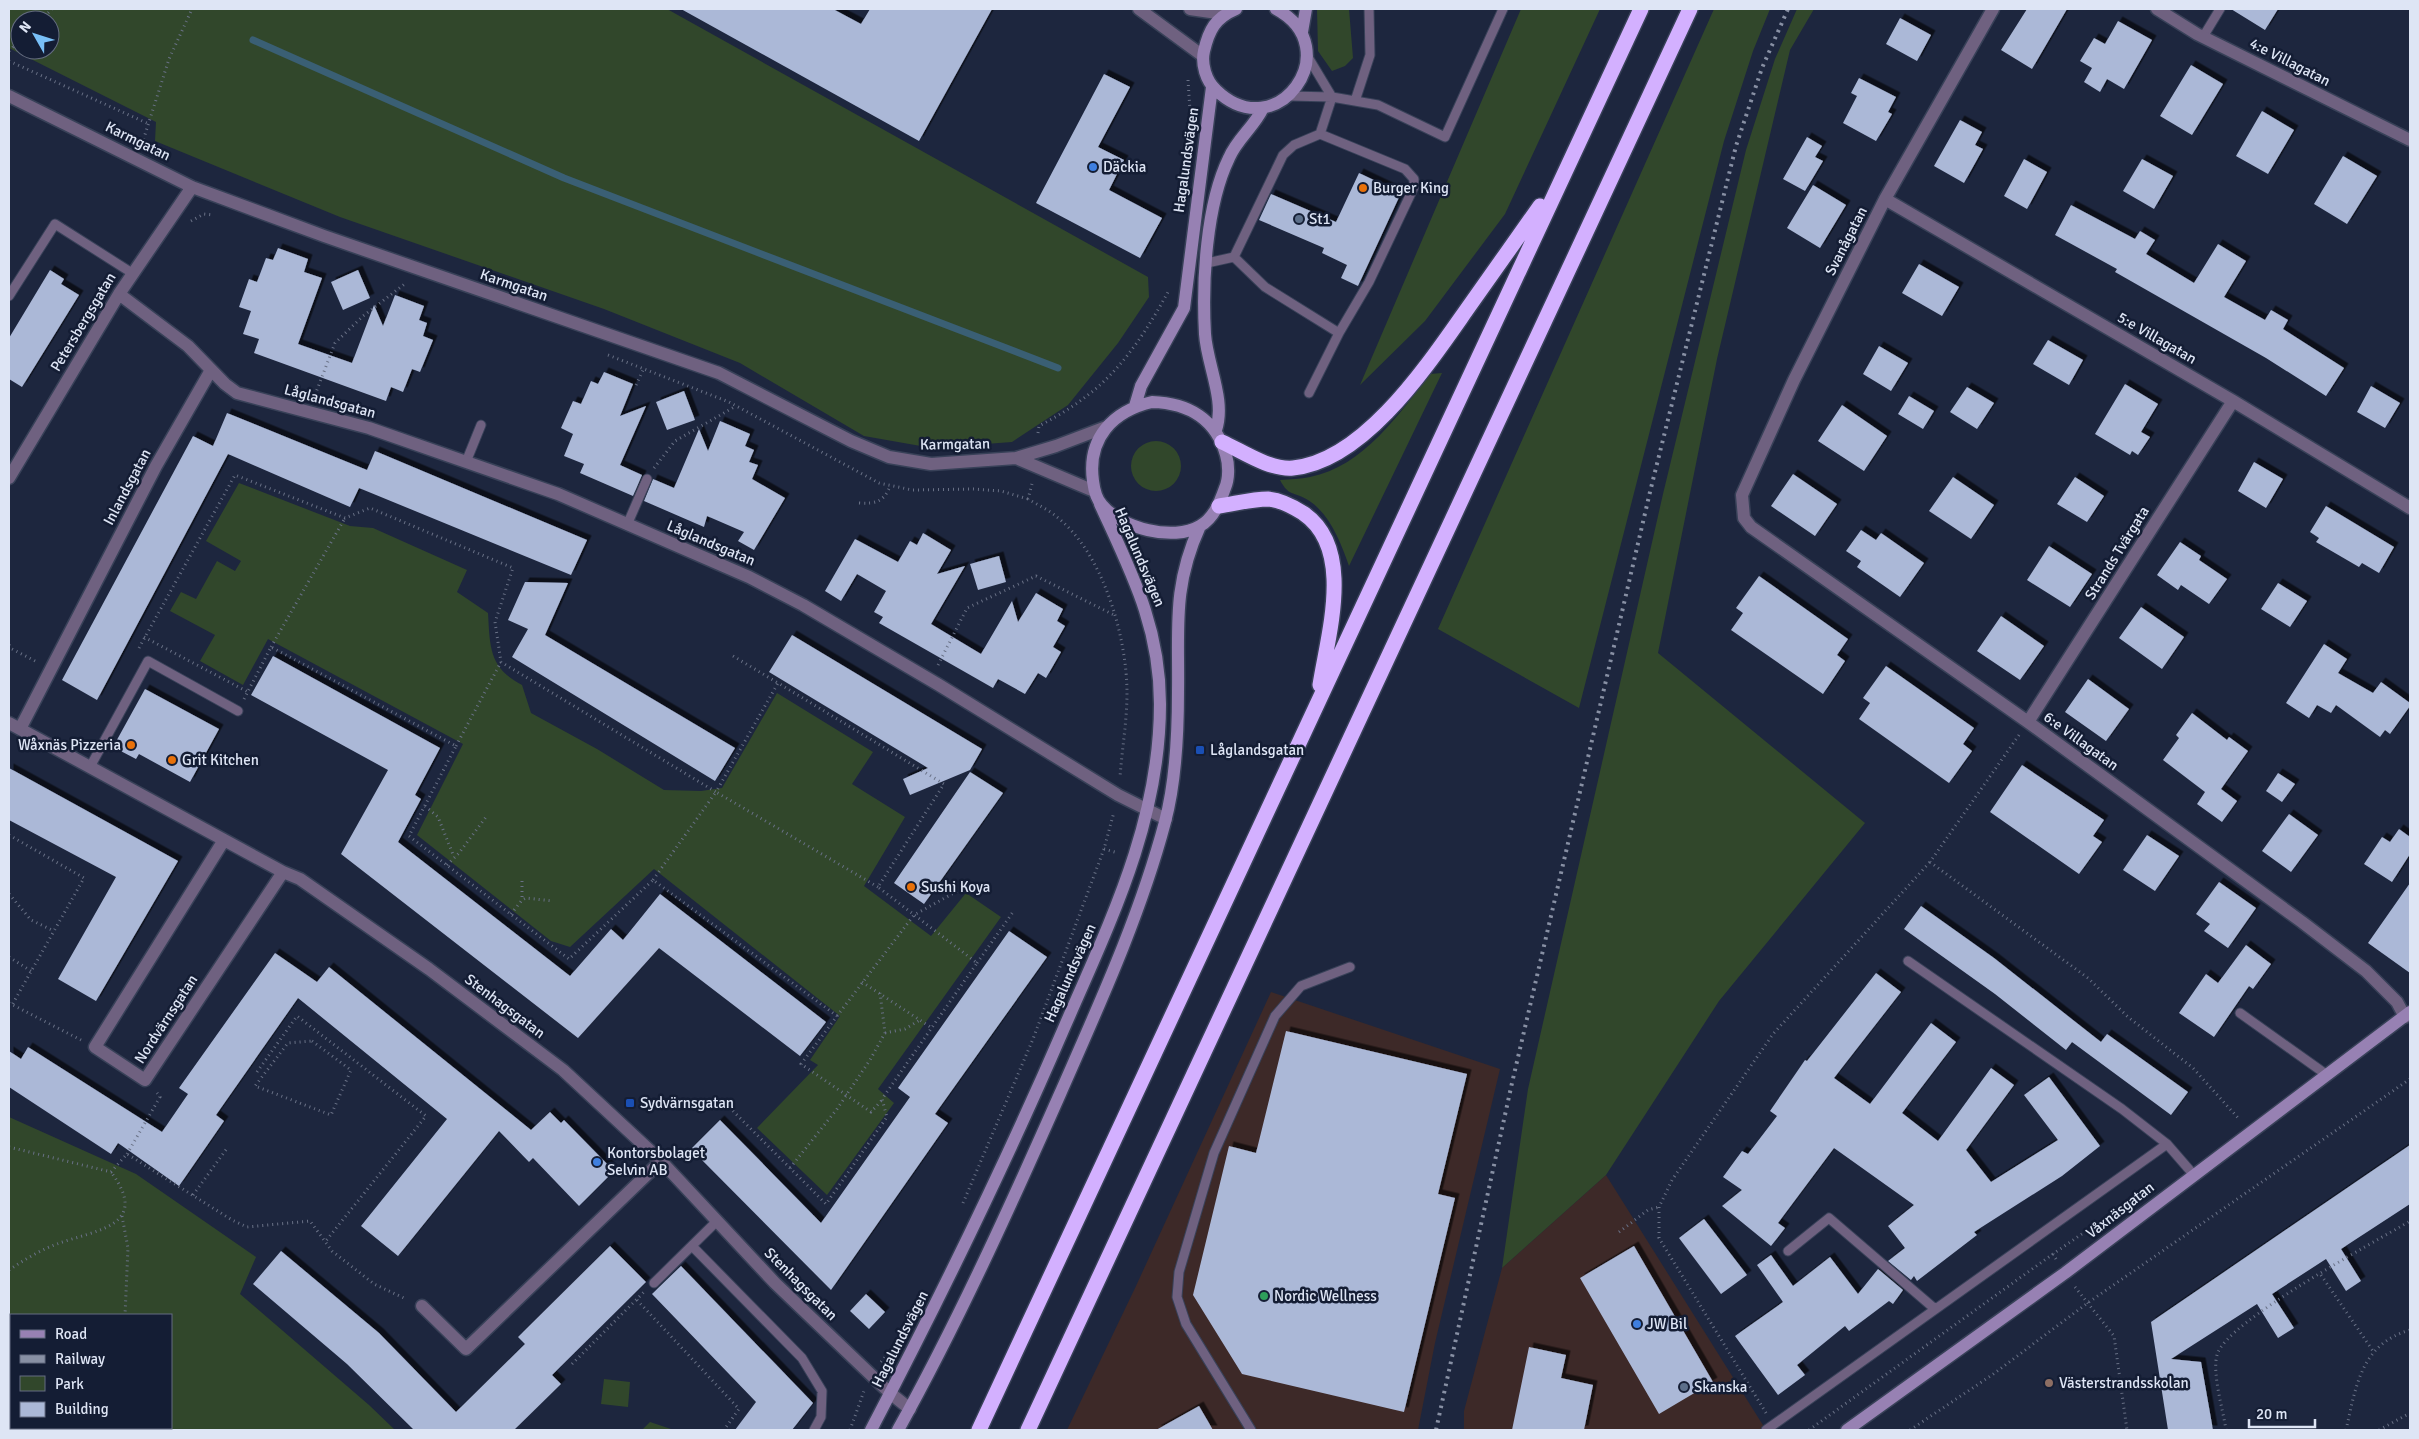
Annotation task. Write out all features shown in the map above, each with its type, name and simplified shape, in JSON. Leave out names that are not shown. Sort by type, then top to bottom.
[{"type":"highway","points":[[979,1430],[1641,9]]},
{"type":"highway","points":[[1028,1430],[1690,9]]},
{"type":"highway","points":[[1219,436],[1265,462],[1292,468],[1330,456],[1349,445],[1374,425],[1430,362],[1563,174]]},
{"type":"highway","points":[[1218,506],[1268,499],[1289,504],[1306,515],[1319,528],[1329,545],[1334,572],[1333,602],[1318,701]]},
{"type":"street","points":[[1139,9],[1203,56]]},
{"type":"street","points":[[1190,9],[1224,14]]},
{"type":"street","points":[[1236,9],[1224,14],[1208,33],[1203,56],[1205,72],[1212,87],[1226,100],[1244,107],[1263,108],[1277,104],[1289,96],[1303,79],[1308,57],[1302,32],[1306,9]]},
{"type":"street","points":[[1276,9],[1289,16],[1302,32]]},
{"type":"street","name":"Svanågatan","points":[[1742,495],[1794,380],[1885,199],[1993,9]]},
{"type":"street","name":"4:e Villagatan","points":[[2157,9],[2202,37],[2410,140]]},
{"type":"street","name":"Hagalundsvägen","points":[[1135,406],[1141,386],[1184,308],[1199,175],[1212,87]]},
{"type":"street","name":"Karmgatan","points":[[9,96],[192,187],[324,236],[719,373],[851,441],[888,457],[931,464],[1016,458],[1106,427]]},
{"type":"street","name":"Hagalundsvägen","points":[[898,1430],[910,1409],[1038,1144],[1089,1028],[1151,872],[1166,819],[1177,747],[1177,606],[1190,547],[1200,526],[1218,506],[1227,485],[1228,463],[1219,436],[1220,418],[1206,342],[1204,318],[1210,216],[1221,176],[1236,143],[1258,118],[1263,108]]},
{"type":"street","name":"Petersbergsgatan","points":[[9,478],[132,273],[192,187]]},
{"type":"street","name":"5:e Villagatan","points":[[1885,199],[2233,401],[2410,508]]},
{"type":"street","points":[[119,294],[188,346],[211,370]]},
{"type":"street","name":"Låglandsgatan","points":[[211,370],[237,393],[369,428],[558,494],[749,577],[803,605],[930,680],[1118,795],[1166,819]]},
{"type":"street","name":"Inlandsgatan","points":[[14,726],[50,669],[156,466],[211,370]]},
{"type":"street","name":"Strands Tvärgata","points":[[2028,722],[2233,401]]},
{"type":"street","name":"Hagalundsvägen","points":[[871,1430],[955,1267],[1039,1087],[1119,903],[1135,859],[1157,762],[1160,703],[1158,665],[1144,601],[1094,491],[1091,468],[1095,446],[1106,427],[1119,415],[1135,406],[1152,402],[1170,402],[1188,408],[1203,417],[1219,436]]},
{"type":"street","name":"Karmgatan","points":[[1016,458],[1094,491]]},
{"type":"street","name":"6:e Villagatan","points":[[1742,495],[1744,518],[1751,527],[2028,722],[2366,970],[2408,1014]]},
{"type":"street","name":"Hagalundsvägen","points":[[1100,504],[1118,518],[1138,528],[1158,532],[1181,531],[1200,526]]},
{"type":"street","name":"Stenhagsgatan","points":[[14,726],[283,872],[300,879],[429,969],[563,1070],[660,1161],[775,1283],[890,1393],[910,1409]]},
{"type":"street","points":[[95,1047],[224,840]]},
{"type":"street","name":"Nordvärnsgatan","points":[[95,1047],[145,1080],[283,872]]},
{"type":"street","name":"Våxnäsgatan","points":[[1846,1430],[2065,1273],[2193,1174],[2408,1014]]},
{"type":"street","points":[[422,1306],[466,1349],[660,1161]]},
{"type":"lane","points":[[1355,101],[1370,55],[1369,9]]},
{"type":"lane","points":[[1289,96],[1332,97],[1378,105],[1445,137],[1503,9]]},
{"type":"lane","points":[[2202,37],[2220,9]]},
{"type":"lane","points":[[1308,57],[1332,97],[1320,134]]},
{"type":"lane","points":[[1234,257],[1282,155],[1294,145],[1320,134],[1405,169],[1414,179],[1414,187],[1369,282],[1339,333],[1309,393]]},
{"type":"lane","points":[[9,296],[55,224],[132,273]]},
{"type":"lane","points":[[1207,263],[1234,257]]},
{"type":"lane","points":[[1234,257],[1265,287],[1339,333]]},
{"type":"lane","points":[[466,462],[481,425]]},
{"type":"lane","points":[[627,525],[647,479]]},
{"type":"lane","points":[[90,767],[148,661],[240,707]]},
{"type":"lane","points":[[1908,961],[2122,1109],[2167,1144],[2193,1174]]},
{"type":"lane","points":[[1251,1430],[1186,1324],[1178,1297],[1179,1272],[1214,1153],[1275,1016],[1300,986],[1350,967]]},
{"type":"lane","points":[[2240,1012],[2327,1075]]},
{"type":"lane","points":[[1770,1428],[2167,1144]]},
{"type":"lane","points":[[1788,1252],[1829,1218],[1935,1309]]},
{"type":"lane","points":[[654,1283],[717,1221]]},
{"type":"lane","points":[[692,1246],[802,1358],[822,1391],[822,1417],[814,1430]]},
{"type":"path","points":[[137,158],[169,59],[192,9]]},
{"type":"path","points":[[9,61],[149,124]]},
{"type":"path","points":[[1186,71],[1190,115]]},
{"type":"path","points":[[188,224],[204,214],[219,216]]},
{"type":"path","points":[[398,280],[415,286]]},
{"type":"path","points":[[309,412],[335,343],[363,316],[406,283]]},
{"type":"path","points":[[1035,452],[1039,426],[1088,396],[1104,382],[1152,320],[1169,290]]},
{"type":"path","points":[[607,355],[644,368],[736,406],[868,478],[890,486],[928,490],[991,490],[1028,499],[1058,517],[1083,546],[1105,586],[1121,634],[1127,693],[1118,795],[1104,849],[1033,1039],[962,1205]]},
{"type":"path","points":[[636,385],[644,368]]},
{"type":"path","points":[[647,479],[665,452],[675,441],[736,406]]},
{"type":"path","points":[[1028,499],[1037,467]]},
{"type":"path","points":[[136,654],[235,475],[345,518]]},
{"type":"path","points":[[859,503],[873,504],[882,500],[890,486]]},
{"type":"path","points":[[240,707],[271,647],[345,518],[370,508],[513,568],[495,622],[501,662],[409,836],[569,959],[653,880],[716,792],[778,683]]},
{"type":"path","points":[[930,680],[967,608],[1036,576],[1115,615]]},
{"type":"path","points":[[144,637],[248,692]]},
{"type":"path","points":[[9,644],[12,648],[50,669]]},
{"type":"path","points":[[271,647],[456,746]]},
{"type":"path","points":[[733,656],[944,784],[878,887]]},
{"type":"path","points":[[501,662],[878,887],[977,964]]},
{"type":"path","points":[[1770,1428],[1659,1238],[1659,1207],[1672,1180],[1699,1139],[1773,1034],[1930,862],[2028,722]]},
{"type":"path","points":[[425,806],[438,817],[454,858]]},
{"type":"path","points":[[447,865],[486,817]]},
{"type":"path","points":[[9,835],[84,878],[10,1004],[95,1047]]},
{"type":"path","points":[[1930,862],[2088,978],[2128,1017],[2193,1068],[2242,1123]]},
{"type":"path","points":[[653,880],[837,1016]]},
{"type":"path","points":[[511,914],[522,900],[522,881]]},
{"type":"path","points":[[972,883],[914,915],[801,1064],[872,1112],[1013,912]]},
{"type":"path","points":[[9,894],[31,920],[54,931]]},
{"type":"path","points":[[522,900],[553,901]]},
{"type":"path","points":[[9,957],[31,971]]},
{"type":"path","points":[[862,982],[932,1028]]},
{"type":"path","points":[[790,1168],[847,1095],[885,1033],[880,993]]},
{"type":"path","points":[[257,1072],[297,1016],[426,1116],[325,1242]]},
{"type":"path","points":[[885,1033],[905,1029],[920,1020]]},
{"type":"path","points":[[312,1041],[351,1070],[331,1114],[255,1086],[288,1043],[312,1041]]},
{"type":"path","points":[[1910,1430],[1992,1375],[2089,1302],[2410,1079]]},
{"type":"path","points":[[111,1172],[127,1154],[160,1097],[145,1080]]},
{"type":"path","points":[[724,1102],[826,1204],[887,1117],[882,1099]]},
{"type":"path","points":[[9,1146],[111,1172],[123,1188],[125,1210],[116,1223],[93,1234],[56,1244],[9,1270]]},
{"type":"path","points":[[193,1195],[228,1147]]},
{"type":"path","points":[[127,1154],[247,1227],[310,1221],[332,1251],[374,1284],[422,1306]]},
{"type":"path","points":[[1619,1232],[1648,1210],[1659,1207]]},
{"type":"path","points":[[1809,1430],[2118,1208]]},
{"type":"path","points":[[122,1216],[128,1248],[125,1314]]},
{"type":"path","points":[[2226,1430],[2215,1366],[2217,1353],[2227,1337],[2253,1315],[2410,1220]]},
{"type":"path","points":[[2053,1254],[2065,1273],[2114,1336],[2127,1430]]},
{"type":"path","points":[[2320,1274],[2373,1351]]},
{"type":"path","points":[[572,1364],[654,1283]]},
{"type":"path","points":[[637,1300],[740,1409],[724,1430]]},
{"type":"path","points":[[2346,1430],[2357,1386],[2366,1362],[2373,1351],[2395,1334],[2410,1330]]},
{"type":"path","points":[[850,1430],[871,1375],[896,1345]]},
{"type":"path","points":[[2380,1430],[2410,1413]]},
{"type":"shaded area","points":[[1271,992],[1500,1069],[1435,1343],[1418,1430],[1067,1430],[1136,1286]]},
{"type":"shaded area","points":[[1606,1175],[1766,1430],[1464,1430],[1464,1411],[1502,1268]]},
{"type":"green space","points":[[9,9],[667,9],[1148,277],[1149,297],[1118,343],[1068,405],[1012,442],[932,448],[864,436],[740,363],[604,309],[340,217],[155,141],[156,122],[33,60],[60,60],[60,10],[10,10],[10,49]]},
{"type":"green space","points":[[1317,9],[1349,9],[1353,58],[1345,66],[1332,71],[1318,51]]},
{"type":"green space","points":[[1521,9],[1600,9],[1505,214],[1425,321],[1360,385]]},
{"type":"green space","points":[[1714,9],[1770,9],[1753,51],[1724,141],[1579,708],[1438,629]]},
{"type":"green space","points":[[1797,9],[1814,9],[1790,50],[1717,359],[1658,653],[1865,823],[1719,1001],[1606,1175],[1502,1268],[1528,1089],[1663,494],[1746,150],[1775,59]]},
{"type":"green space","points":[[1442,373],[1349,566],[1334,530],[1323,513],[1308,500],[1286,489],[1280,480],[1310,477],[1329,471],[1347,462],[1379,436],[1430,374]]},
{"type":"green space","points":[[1156,441],[1166,443],[1174,448],[1179,456],[1181,466],[1179,476],[1174,484],[1166,489],[1156,491],[1146,489],[1138,484],[1133,476],[1131,466],[1133,456],[1138,448],[1146,443]]},
{"type":"green space","points":[[239,483],[350,526],[373,528],[467,570],[457,592],[488,613],[493,655],[503,671],[522,685],[531,713],[597,749],[664,790],[701,791],[722,788],[777,693],[873,752],[852,784],[905,817],[864,886],[931,936],[966,893],[1001,917],[878,1089],[894,1103],[827,1195],[757,1128],[818,1065],[810,1060],[840,1016],[654,869],[570,947],[551,941],[417,835],[463,744],[268,639],[243,685],[200,661],[215,635],[170,611],[181,592],[196,599],[217,561],[235,571],[241,561],[206,541]]},
{"type":"green space","points":[[9,1117],[136,1174],[256,1257],[240,1294],[369,1405],[395,1430],[9,1430]]},
{"type":"green space","points":[[604,1379],[630,1382],[628,1407],[601,1404]]},
{"type":"green space","points":[[650,1422],[674,1430],[642,1430]]},
{"type":"building","points":[[681,9],[833,9],[861,24],[870,9],[992,9],[919,141]]},
{"type":"building","points":[[2027,9],[2067,9],[2032,69],[2001,50]]},
{"type":"building","points":[[2231,9],[2278,9],[2265,30]]},
{"type":"building","points":[[1900,18],[1931,35],[1917,61],[1886,44]]},
{"type":"building","points":[[2118,21],[2152,40],[2124,89],[2107,79],[2100,92],[2084,82],[2092,68],[2080,61],[2094,38],[2105,44]]},
{"type":"building","points":[[2191,65],[2223,84],[2192,135],[2160,116]]},
{"type":"building","points":[[1104,74],[1130,87],[1098,147],[1124,160],[1109,190],[1162,218],[1140,258],[1036,203]]},
{"type":"building","points":[[1859,78],[1896,97],[1888,112],[1892,114],[1876,141],[1843,123],[1857,96],[1851,93]]},
{"type":"building","points":[[2262,111],[2294,130],[2268,174],[2236,156]]},
{"type":"building","points":[[1960,120],[1982,132],[1975,145],[1983,149],[1964,183],[1934,166]]},
{"type":"building","points":[[1807,137],[1822,146],[1815,157],[1823,161],[1805,191],[1783,179]]},
{"type":"building","points":[[2343,156],[2377,176],[2347,224],[2314,204]]},
{"type":"building","points":[[2024,159],[2047,172],[2027,209],[2004,196]]},
{"type":"building","points":[[2142,159],[2173,176],[2154,209],[2123,191]]},
{"type":"building","points":[[1359,173],[1401,193],[1358,286],[1341,278],[1347,265],[1322,253],[1324,248],[1259,220],[1271,194],[1336,222]]},
{"type":"building","points":[[1813,185],[1846,205],[1820,248],[1787,228]]},
{"type":"building","points":[[2071,205],[2135,239],[2140,231],[2155,240],[2146,254],[2194,283],[2218,244],[2246,261],[2224,297],[2265,320],[2271,310],[2288,320],[2283,329],[2344,368],[2326,396],[2266,358],[2115,272],[2117,269],[2055,235]]},
{"type":"building","points":[[278,248],[308,259],[304,272],[322,278],[298,344],[352,363],[374,305],[383,326],[395,295],[424,306],[419,320],[427,323],[423,336],[433,340],[420,372],[412,369],[403,392],[391,387],[386,401],[254,353],[259,339],[243,334],[251,311],[239,307],[249,279],[257,282],[266,258],[273,260]]},
{"type":"building","points":[[1919,264],[1959,287],[1942,316],[1902,293]]},
{"type":"building","points":[[50,270],[64,279],[61,284],[79,295],[22,387],[9,379],[9,338]]},
{"type":"building","points":[[358,270],[370,298],[343,310],[331,282]]},
{"type":"building","points":[[2048,340],[2083,360],[2069,385],[2033,364]]},
{"type":"building","points":[[1879,346],[1908,363],[1891,391],[1863,374]]},
{"type":"building","points":[[604,372],[633,384],[620,416],[646,406],[620,465],[642,475],[633,496],[580,473],[584,464],[564,456],[573,434],[561,428],[573,401],[581,404],[591,381],[598,384]]},
{"type":"building","points":[[2125,384],[2158,404],[2141,432],[2150,437],[2138,455],[2132,451],[2130,455],[2095,434]]},
{"type":"building","points":[[2371,386],[2400,403],[2385,428],[2357,412]]},
{"type":"building","points":[[1967,387],[1994,403],[1977,429],[1950,412]]},
{"type":"building","points":[[684,391],[695,420],[667,430],[656,402]]},
{"type":"building","points":[[1909,396],[1934,411],[1923,429],[1898,414]]},
{"type":"building","points":[[1842,405],[1887,436],[1864,471],[1818,441]]},
{"type":"building","points":[[227,413],[367,470],[375,451],[587,540],[571,575],[359,488],[350,507],[228,454],[97,700],[62,680],[193,436],[213,446]]},
{"type":"building","points":[[720,421],[750,434],[745,446],[754,450],[749,462],[758,465],[752,479],[785,498],[754,550],[738,541],[744,532],[707,516],[704,527],[644,501],[653,479],[674,488],[699,429],[708,451]]},
{"type":"building","points":[[2254,462],[2283,479],[2266,508],[2238,491]]},
{"type":"building","points":[[1793,474],[1837,504],[1815,536],[1771,506]]},
{"type":"building","points":[[1953,477],[1994,505],[1971,539],[1929,511]]},
{"type":"building","points":[[2075,477],[2104,496],[2087,522],[2057,504]]},
{"type":"building","points":[[2326,506],[2394,547],[2379,573],[2362,563],[2359,567],[2316,542],[2319,538],[2310,532]]},
{"type":"building","points":[[1861,530],[1876,540],[1881,533],[1924,563],[1900,597],[1857,567],[1861,561],[1846,551]]},
{"type":"building","points":[[923,533],[951,550],[937,574],[965,566],[931,624],[981,654],[1012,601],[1018,622],[1036,593],[1063,609],[1057,621],[1065,626],[1053,647],[1061,652],[1046,678],[1038,673],[1025,694],[998,679],[993,688],[879,623],[883,617],[874,612],[886,591],[857,574],[841,601],[825,591],[855,539],[898,562],[910,541],[917,545]]},
{"type":"building","points":[[2180,542],[2201,556],[2199,560],[2227,579],[2209,604],[2181,585],[2178,590],[2157,575]]},
{"type":"building","points":[[2049,546],[2092,574],[2070,607],[2027,580]]},
{"type":"building","points":[[999,556],[1006,582],[978,590],[970,564]]},
{"type":"building","points":[[1759,576],[1848,639],[1837,655],[1845,661],[1823,694],[1731,630],[1743,613],[1736,608]]},
{"type":"building","points":[[525,582],[568,583],[545,635],[735,748],[715,781],[512,657],[528,629],[508,620]]},
{"type":"building","points":[[2278,583],[2307,601],[2290,627],[2261,609]]},
{"type":"building","points":[[2141,607],[2184,637],[2162,669],[2119,638]]},
{"type":"building","points":[[2001,616],[2044,646],[2020,680],[1977,651]]},
{"type":"building","points":[[792,635],[982,749],[970,770],[910,795],[903,779],[928,768],[769,672]]},
{"type":"building","points":[[2324,644],[2347,659],[2338,673],[2373,693],[2381,682],[2410,703],[2410,706],[2390,734],[2385,730],[2380,737],[2336,705],[2331,713],[2317,705],[2309,718],[2286,703]]},
{"type":"building","points":[[273,656],[440,748],[415,795],[421,799],[398,842],[570,976],[611,929],[623,940],[660,894],[826,1022],[800,1056],[659,948],[578,1038],[341,854],[388,770],[251,695]]},
{"type":"building","points":[[1886,666],[1974,728],[1963,744],[1972,751],[1949,783],[1859,719],[1870,703],[1863,698]]},
{"type":"building","points":[[2088,679],[2129,709],[2106,741],[2065,712]]},
{"type":"building","points":[[145,689],[219,729],[190,782],[139,754],[136,759],[113,747]]},
{"type":"building","points":[[2192,713],[2227,740],[2229,737],[2248,751],[2221,789],[2237,801],[2222,822],[2197,804],[2205,792],[2163,760],[2179,738],[2176,735]]},
{"type":"building","points":[[2022,765],[2104,820],[2093,836],[2102,842],[2079,874],[1990,812]]},
{"type":"building","points":[[9,768],[178,861],[96,1001],[58,979],[116,877],[9,820]]},
{"type":"building","points":[[970,772],[1003,793],[924,904],[894,883]]},
{"type":"building","points":[[2278,773],[2295,784],[2282,802],[2266,791]]},
{"type":"building","points":[[2289,814],[2318,835],[2291,872],[2262,851]]},
{"type":"building","points":[[2399,829],[2410,837],[2410,854],[2392,882],[2364,864],[2382,837],[2390,842]]},
{"type":"building","points":[[2147,835],[2179,856],[2155,891],[2123,870]]},
{"type":"building","points":[[2219,882],[2256,908],[2228,948],[2204,931],[2210,924],[2196,914]]},
{"type":"building","points":[[2410,883],[2410,973],[2368,943]]},
{"type":"building","points":[[1921,906],[1994,958],[2101,1042],[2107,1034],[2188,1092],[2171,1115],[2072,1042],[2066,1050],[1995,994],[1904,929]]},
{"type":"building","points":[[1009,931],[1047,957],[935,1114],[948,1123],[831,1290],[691,1149],[720,1120],[821,1223],[910,1097],[898,1088]]},
{"type":"building","points":[[2246,945],[2271,964],[2253,989],[2249,986],[2214,1037],[2179,1013],[2206,974],[2218,983]]},
{"type":"building","points":[[275,953],[317,982],[329,967],[531,1130],[550,1112],[561,1123],[564,1120],[614,1171],[579,1206],[533,1158],[529,1162],[499,1131],[398,1256],[361,1226],[447,1119],[298,998],[216,1115],[224,1121],[179,1186],[118,1143],[111,1154],[9,1087],[9,1051],[21,1059],[28,1047],[162,1132],[188,1094],[179,1088]]},
{"type":"building","points":[[1876,973],[1901,992],[1834,1078],[1870,1104],[1931,1023],[1956,1042],[1902,1113],[1938,1141],[1991,1068],[2014,1085],[1966,1150],[1991,1182],[2058,1140],[2024,1095],[2049,1077],[2100,1146],[2062,1176],[1974,1232],[1977,1235],[1917,1281],[1914,1276],[1911,1280],[1888,1261],[1905,1248],[1888,1226],[1914,1205],[1834,1148],[1778,1223],[1785,1228],[1771,1246],[1722,1206],[1742,1190],[1723,1177],[1742,1151],[1748,1154],[1777,1116],[1770,1111],[1805,1060],[1807,1061]]},
{"type":"building","points":[[1286,1031],[1467,1074],[1438,1194],[1455,1198],[1404,1412],[1242,1374],[1193,1295],[1229,1146],[1256,1153]]},
{"type":"building","points":[[2410,1145],[2410,1204],[2341,1249],[2361,1281],[2346,1291],[2326,1259],[2272,1294],[2294,1328],[2278,1338],[2257,1304],[2171,1359],[2201,1362],[2213,1430],[2168,1430],[2151,1322]]},
{"type":"building","points":[[1704,1219],[1747,1275],[1721,1294],[1679,1238]]},
{"type":"building","points":[[610,1246],[646,1282],[552,1375],[561,1384],[514,1430],[414,1430],[347,1364],[253,1284],[281,1251],[379,1333],[456,1412],[525,1344],[518,1337]]},
{"type":"building","points":[[1634,1246],[1713,1382],[1659,1414],[1580,1278]]},
{"type":"building","points":[[1771,1255],[1793,1286],[1830,1257],[1858,1294],[1878,1269],[1903,1290],[1893,1304],[1889,1301],[1849,1331],[1845,1326],[1797,1365],[1805,1375],[1778,1395],[1735,1336],[1783,1302],[1757,1265]]},
{"type":"building","points":[[681,1266],[813,1403],[792,1430],[735,1430],[756,1402],[652,1294]]},
{"type":"building","points":[[866,1294],[885,1312],[869,1329],[850,1311]]},
{"type":"building","points":[[1529,1347],[1566,1355],[1561,1378],[1593,1385],[1584,1430],[1512,1430]]},
{"type":"building","points":[[1199,1406],[1213,1430],[1156,1430]]},
{"type":"waterway","points":[[253,40],[564,178],[1058,368]]},
{"type":"railway","points":[[1436,1430],[1512,1083],[1650,492],[1736,146],[1762,68],[1788,9]]},
{"type":"place","name":"Däckia","points":[[1093,167]]},
{"type":"place","name":"Burger King","points":[[1363,188]]},
{"type":"place","name":"St1","points":[[1299,219]]},
{"type":"place","name":"Wåxnäs Pizzeria","points":[[131,745]]},
{"type":"place","name":"Låglandsgatan","points":[[1200,750]]},
{"type":"place","name":"Grit Kitchen","points":[[172,760]]},
{"type":"place","name":"Sushi Koya","points":[[911,887]]},
{"type":"place","name":"Sydvärnsgatan","points":[[630,1103]]},
{"type":"place","name":"Kontorsbolaget Selvin AB","points":[[597,1162]]},
{"type":"place","name":"Nordic Wellness","points":[[1264,1296]]},
{"type":"place","name":"JW Bil","points":[[1637,1324]]},
{"type":"place","name":"Västerstrandsskolan","points":[[2049,1383]]},
{"type":"place","name":"Skanska","points":[[1684,1387]]}]
